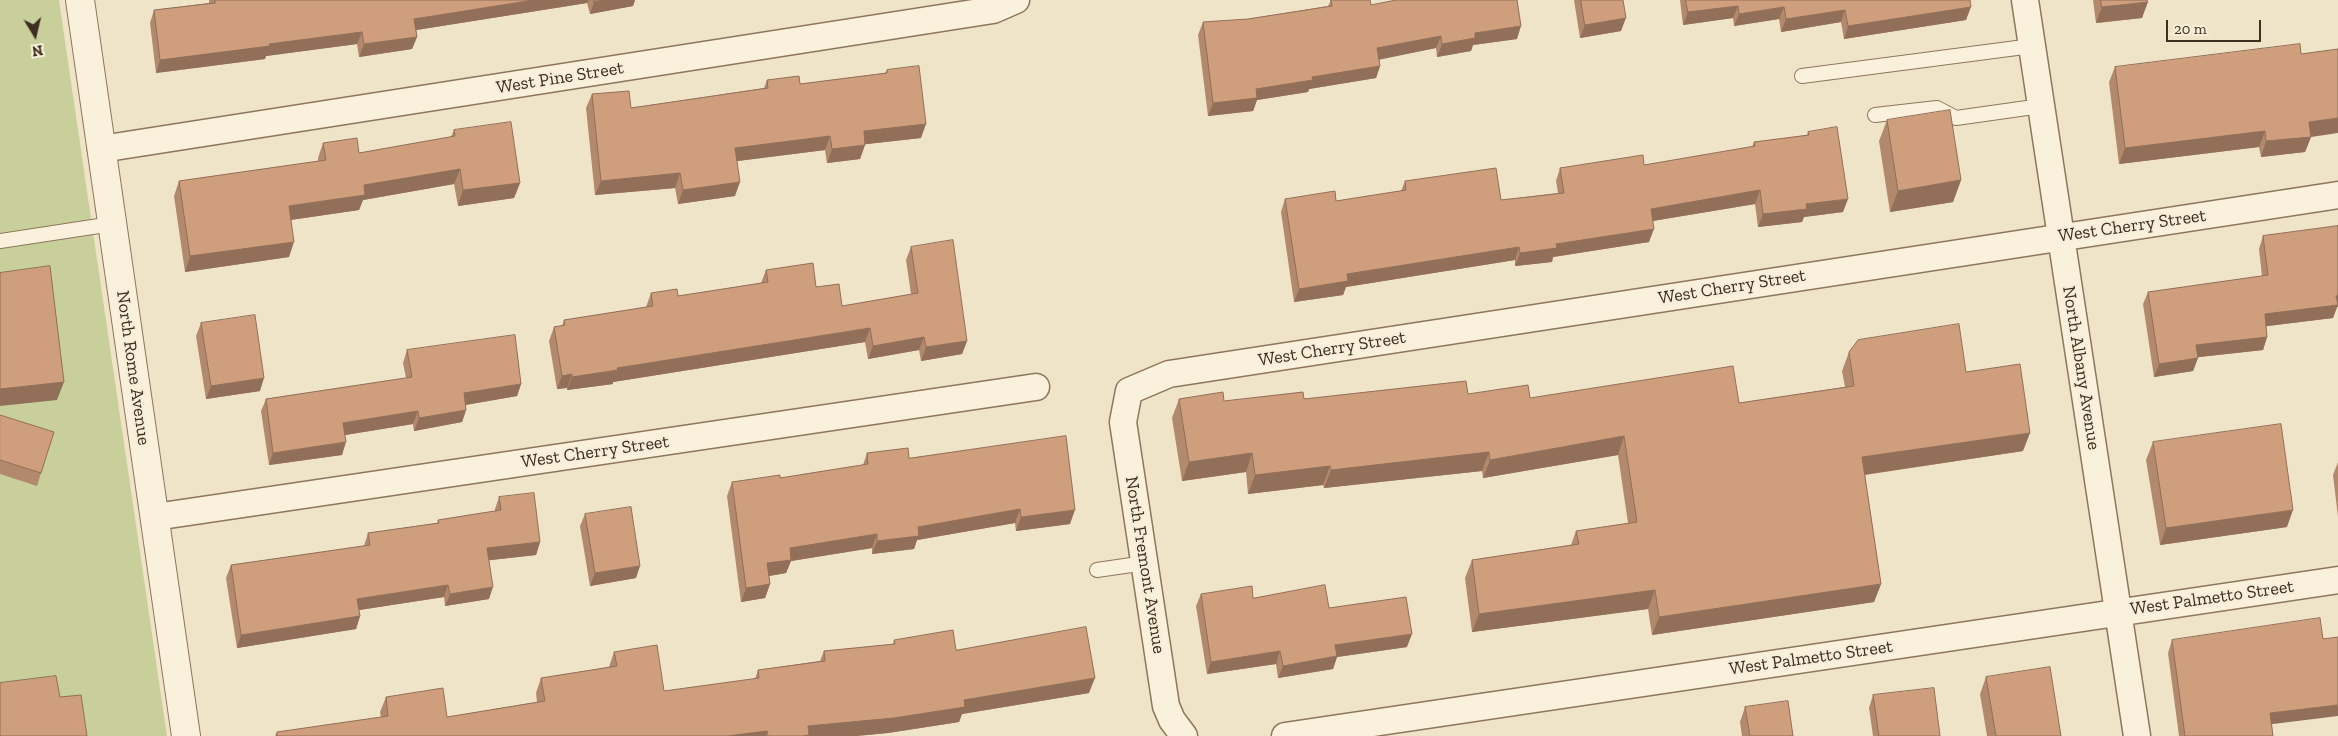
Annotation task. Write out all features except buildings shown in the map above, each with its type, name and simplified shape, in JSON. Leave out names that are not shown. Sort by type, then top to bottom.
[{"type":"street","name":"North Rome Avenue","points":[[80,0],[186,736]]},
{"type":"street","name":"West Pine Street","points":[[102,150],[993,10],[1016,0]]},
{"type":"street","name":"North Albany Avenue","points":[[2025,0],[2137,736]]},
{"type":"street","name":"West Cherry Street","points":[[1129,390],[1168,374],[2060,236],[2338,195]]},
{"type":"street","name":"West Cherry Street","points":[[155,517],[1036,387]]},
{"type":"street","name":"North Fremont Avenue","points":[[1129,390],[1123,422],[1166,706],[1172,720],[1184,736]]},
{"type":"street","name":"West Palmetto Street","points":[[1285,736],[2338,580]]},
{"type":"lane","points":[[1802,76],[2032,46]]},
{"type":"lane","points":[[1875,115],[1937,108],[1956,118],[2041,106]]},
{"type":"lane","points":[[0,241],[112,224]]},
{"type":"lane","points":[[1096,570],[1145,563]]},
{"type":"green space","points":[[0,0],[59,0],[167,736],[0,736]]}]
